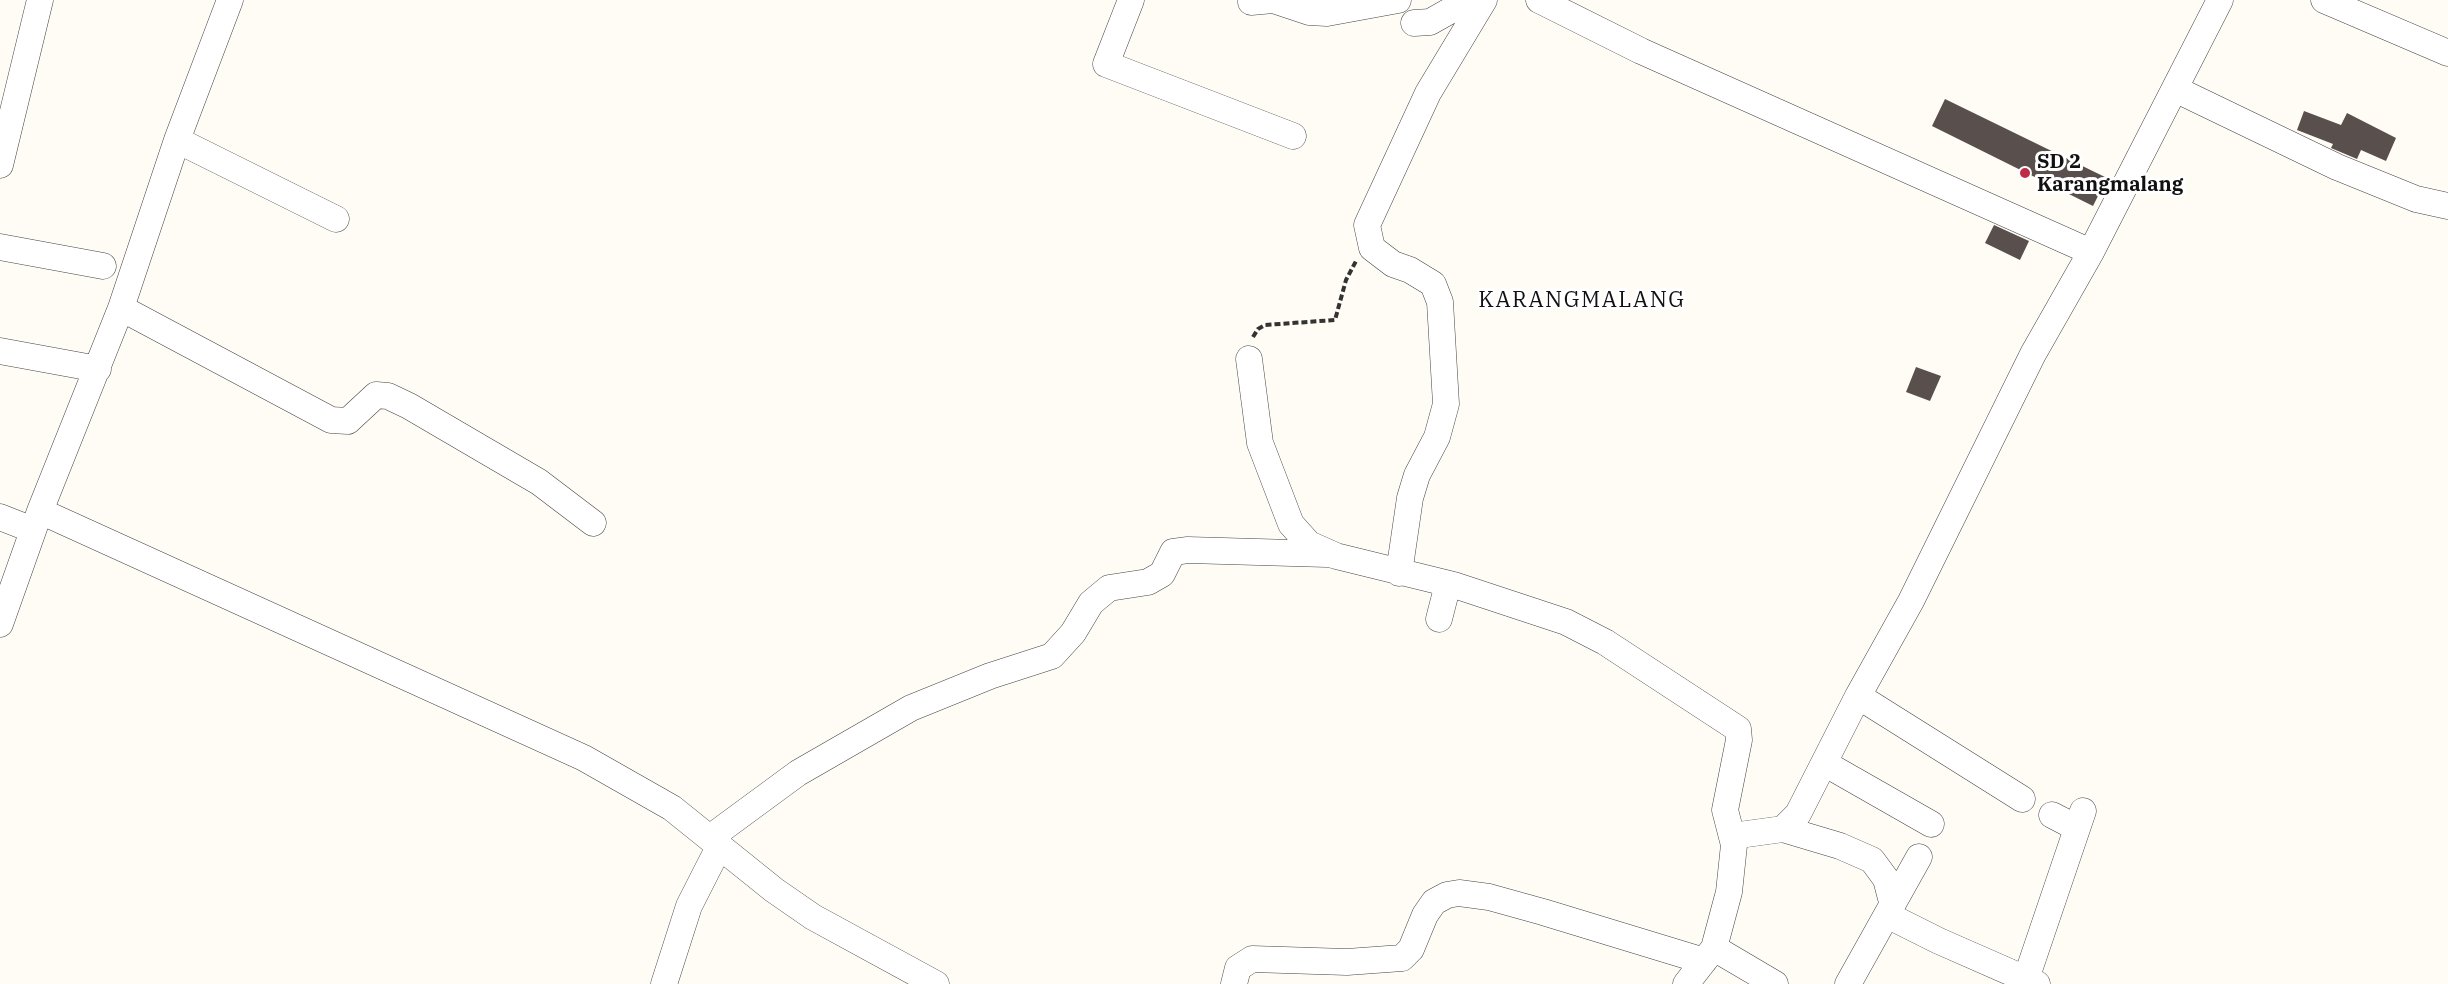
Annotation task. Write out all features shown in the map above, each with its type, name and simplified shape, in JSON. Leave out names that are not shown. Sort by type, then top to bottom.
[{"type":"street","points":[[0,165],[40,0]]},
{"type":"street","points":[[0,624],[37,520],[121,308],[177,140],[230,0]]},
{"type":"street","points":[[1131,0],[1106,64],[1293,135]]},
{"type":"street","points":[[1251,2],[1273,0],[1309,12],[1327,14],[1398,0]]},
{"type":"street","points":[[1431,88],[1430,72],[1439,42],[1469,0]]},
{"type":"street","points":[[1413,23],[1430,22],[1469,0]]},
{"type":"street","points":[[1399,573],[1410,498],[1445,413],[1447,382],[1440,302],[1433,284],[1381,256],[1369,244],[1367,225],[1431,88],[1484,0]]},
{"type":"street","points":[[1539,0],[1641,51],[2091,252]]},
{"type":"street","points":[[1783,829],[1798,814],[1858,696],[1911,601],[2033,354],[2091,252],[2220,0]]},
{"type":"street","points":[[2324,0],[2448,53]]},
{"type":"street","points":[[2175,89],[2337,166],[2416,199],[2448,206]]},
{"type":"street","points":[[177,140],[336,219]]},
{"type":"street","points":[[0,247],[103,266]]},
{"type":"street","points":[[121,308],[331,420],[344,422],[352,418],[374,395],[387,396],[409,406],[539,482],[592,523]]},
{"type":"street","points":[[0,351],[98,369]]},
{"type":"street","points":[[1249,358],[1260,443],[1282,504],[1299,536],[1309,544],[1331,554],[1448,584],[1528,608],[1586,632],[1737,727],[1739,740],[1725,810],[1734,855],[1729,892],[1709,955],[1686,984]]},
{"type":"street","points":[[0,517],[37,520],[584,758],[672,808],[716,841],[774,890],[813,917],[936,984]]},
{"type":"street","points":[[664,984],[689,906],[716,841],[798,772],[911,708],[990,676],[1052,656],[1073,633],[1091,603],[1109,588],[1148,582],[1165,571],[1171,554],[1179,550],[1331,554]]},
{"type":"street","points":[[1439,619],[1448,584]]},
{"type":"street","points":[[1858,696],[2022,799]]},
{"type":"street","points":[[1824,764],[1931,824]]},
{"type":"street","points":[[1889,909],[2032,982],[2080,820],[2052,815]]},
{"type":"street","points":[[1732,836],[1783,829],[1840,846],[1872,860],[1886,879],[1889,909]]},
{"type":"street","points":[[1848,984],[1919,857]]},
{"type":"street","points":[[1234,984],[1238,968],[1252,959],[1347,962],[1402,958],[1411,949],[1425,915],[1434,902],[1447,895],[1459,893],[1489,897],[1709,955],[1775,984]]},
{"type":"path","points":[[1249,358],[1252,340],[1261,326],[1335,320],[1346,280],[1369,244]]},
{"type":"building","points":[[1945,99],[2107,178],[2093,206],[1932,126]]},
{"type":"building","points":[[2304,111],[2341,125],[2347,113],[2396,138],[2386,161],[2361,150],[2357,159],[2331,148],[2333,144],[2297,130]]},
{"type":"building","points":[[1994,225],[2029,241],[2020,260],[1985,243]]},
{"type":"building","points":[[1916,367],[1941,376],[1930,401],[1906,392]]},
{"type":"place","name":"SD 2 Karangmalang","points":[[2025,173]]},
{"type":"district","name":"KARANGMALANG","points":[[1582,301]]}]
